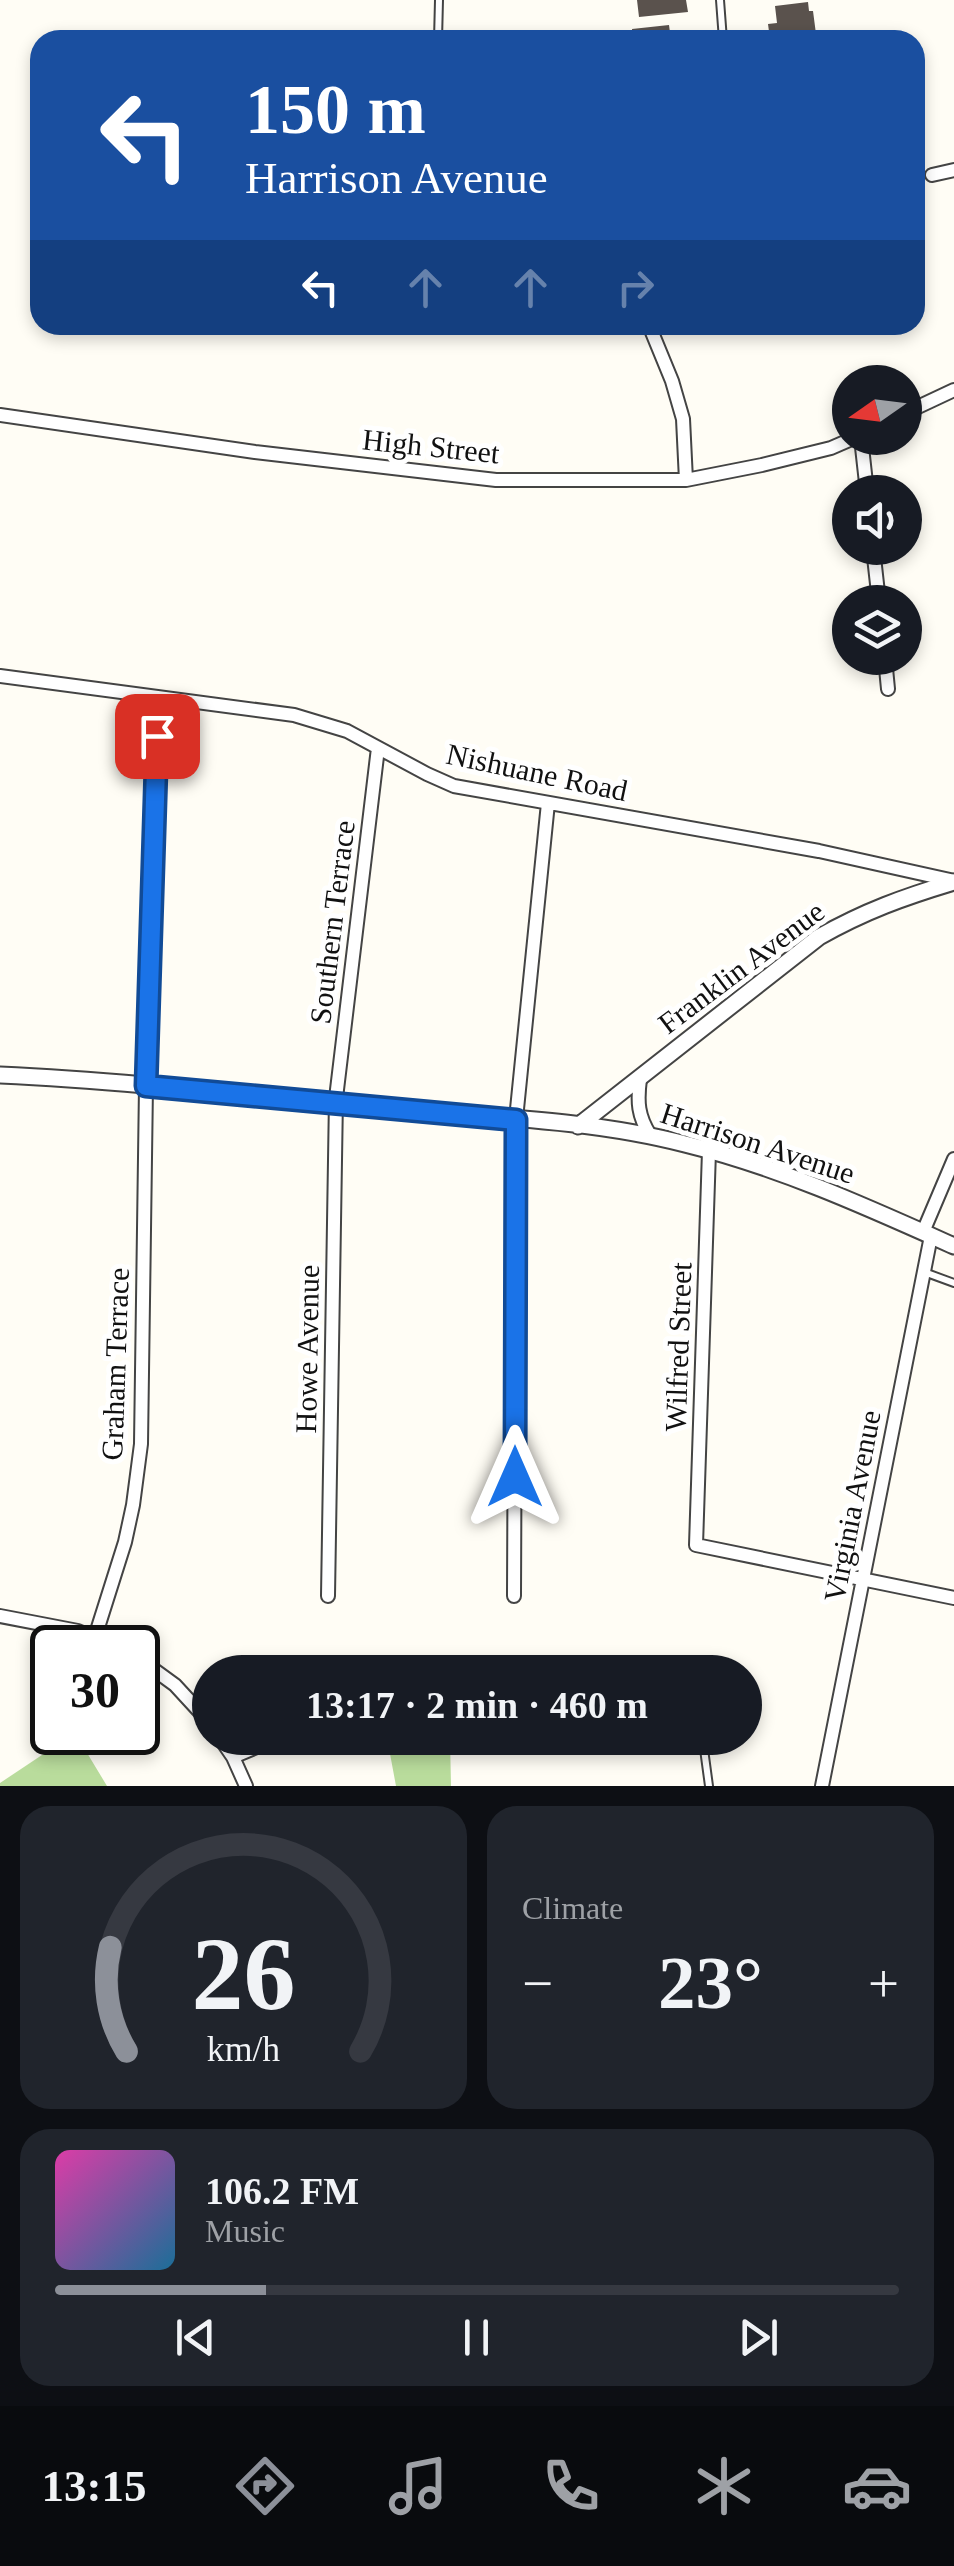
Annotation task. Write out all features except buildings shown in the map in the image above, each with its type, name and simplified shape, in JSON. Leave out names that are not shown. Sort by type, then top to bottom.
[{"type":"street","points":[[932,175],[954,170]]},
{"type":"street","points":[[653,335],[683,419],[686,480]]},
{"type":"street","points":[[922,405],[954,390]]},
{"type":"street","name":"High Street","points":[[0,415],[255,452],[496,480],[686,480],[832,448]]},
{"type":"street","points":[[887,675],[888,689]]},
{"type":"street","name":"Nishuane Road","points":[[0,676],[294,715],[347,730],[454,786],[819,852],[954,881]]},
{"type":"street","name":"Graham Terrace","points":[[98,1625],[133,1505],[140,1444],[158,697]]},
{"type":"street","name":"Southern Terrace","points":[[335,1103],[378,748]]},
{"type":"street","points":[[514,1596],[516,1120],[548,803]]},
{"type":"street","name":"Franklin Avenue","points":[[578,1126],[820,937],[889,902],[954,881]]},
{"type":"street","name":"Harrison Avenue","points":[[0,1075],[650,1135],[786,1175],[954,1246]]},
{"type":"street","points":[[640,1079],[640,1118],[650,1135]]},
{"type":"street","name":"Howe Avenue","points":[[328,1596],[335,1103]]},
{"type":"street","name":"Wilfred Street","points":[[710,1151],[696,1544],[863,1580]]},
{"type":"street","name":"Virginia Avenue","points":[[822,1786],[924,1272],[927,1234],[954,1159]]},
{"type":"street","points":[[863,1580],[954,1598]]},
{"type":"street","points":[[0,1616],[54,1625]]},
{"type":"street","points":[[160,1675],[192,1704]]},
{"type":"street","points":[[238,1755],[233,1757],[246,1786]]},
{"type":"lane","points":[[438,30],[439,0]]},
{"type":"lane","points":[[720,0],[722,30]]},
{"type":"lane","points":[[924,1272],[954,1283]]},
{"type":"lane","points":[[705,1755],[709,1786]]},
{"type":"green space","points":[[42,1755],[88,1755],[107,1786],[0,1786]]},
{"type":"green space","points":[[390,1755],[450,1755],[451,1786],[396,1786]]},
{"type":"route","points":[[157,736],[146,1086],[516,1120],[515,1477]]}]
